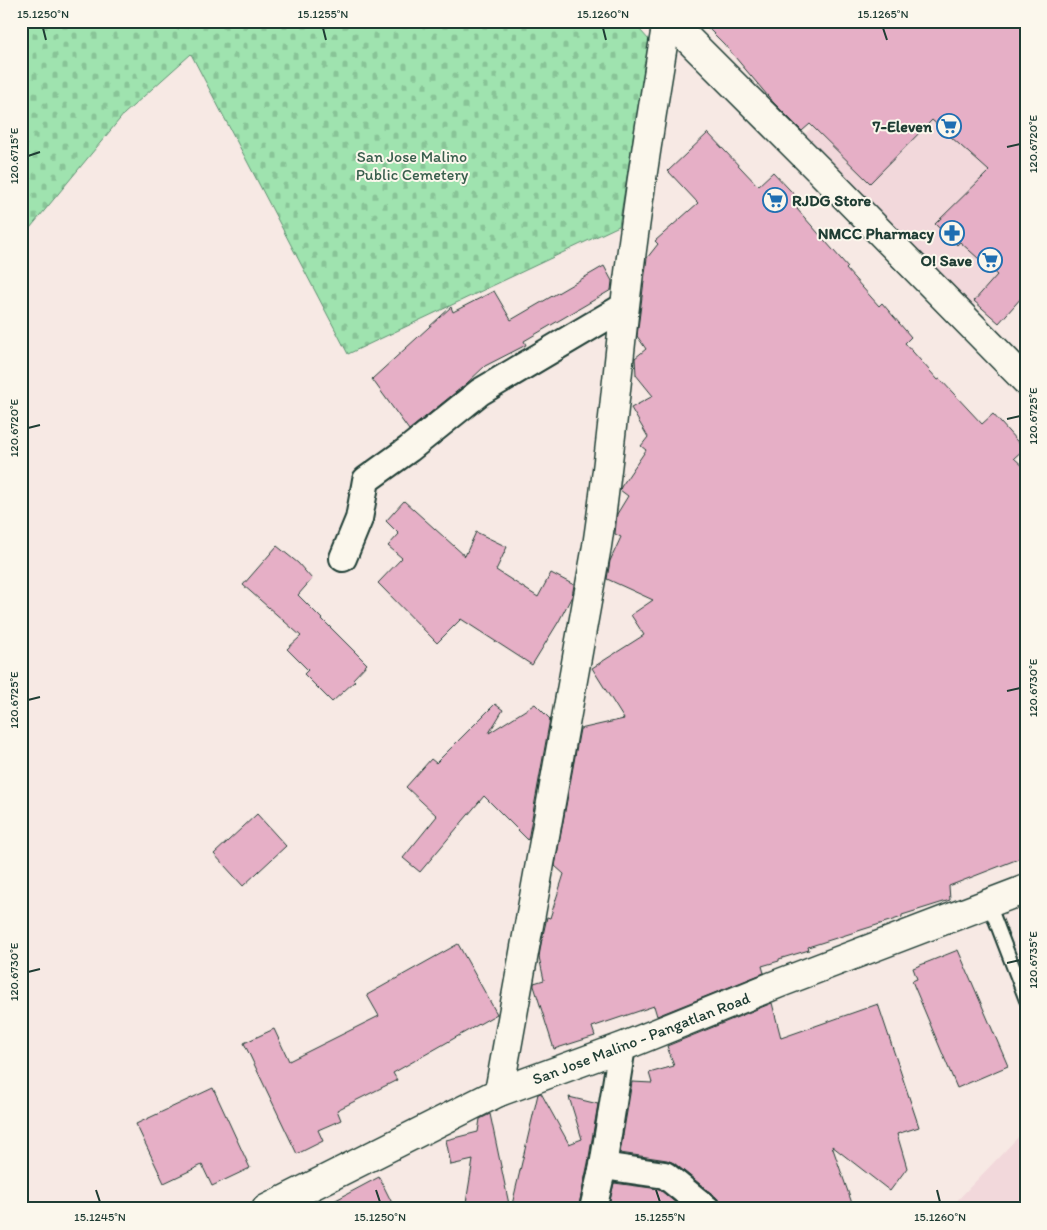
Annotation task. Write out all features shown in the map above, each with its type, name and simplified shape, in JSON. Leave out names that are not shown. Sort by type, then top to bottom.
[{"type":"street","points":[[499,1092],[597,546],[608,475],[625,306],[643,164],[668,21]]},
{"type":"street","points":[[668,21],[822,172],[1026,381]]},
{"type":"street","points":[[343,558],[359,519],[366,480],[409,449],[480,392],[625,306]]},
{"type":"street","name":"San Jose Malino - Pangatlan Road","points":[[266,1209],[499,1092],[622,1047],[780,983],[1026,889]]},
{"type":"street","points":[[594,1209],[603,1166],[622,1047]]},
{"type":"street","points":[[603,1166],[666,1175],[707,1209]]},
{"type":"lane","points":[[989,904],[1026,1000]]},
{"type":"shaded area","points":[[950,35],[1026,249],[972,307],[805,134],[903,42]]},
{"type":"shaded area","points":[[1026,1129],[1026,1209],[949,1209]]},
{"type":"green space","name":"San Jose Malino Public Cemetery","points":[[21,21],[172,21],[178,30],[174,21],[632,21],[649,40],[619,226],[348,354],[191,54],[124,114],[21,239]]},
{"type":"building","points":[[701,21],[1026,21],[1026,301],[1022,297],[999,323],[974,301],[997,275],[960,242],[957,245],[935,224],[989,171],[932,120],[870,183],[810,124],[802,131],[773,102],[724,44]]},
{"type":"building","points":[[708,133],[758,186],[773,172],[803,204],[797,209],[848,267],[846,269],[879,306],[882,303],[911,337],[905,343],[938,380],[940,379],[982,424],[993,414],[1024,449],[1014,458],[1026,469],[1026,856],[949,886],[950,900],[808,947],[809,950],[762,966],[764,973],[657,1016],[654,1006],[592,1027],[595,1036],[554,1049],[534,983],[544,980],[539,957],[541,944],[547,917],[550,918],[564,874],[555,866],[580,729],[624,719],[592,668],[644,635],[631,615],[653,600],[607,579],[610,561],[621,537],[615,534],[617,514],[628,496],[620,490],[646,450],[641,446],[648,437],[631,408],[653,396],[636,375],[635,358],[646,349],[637,336],[647,258],[658,244],[655,241],[698,203],[668,171]]},
{"type":"building","points":[[604,266],[612,281],[611,290],[524,341],[526,345],[485,366],[466,384],[409,430],[372,379],[451,307],[453,312],[494,291],[511,320]]},
{"type":"building","points":[[404,501],[465,556],[476,532],[507,547],[496,570],[538,597],[551,573],[574,585],[572,596],[559,621],[532,665],[461,619],[437,643],[378,583],[402,558],[388,546],[399,534],[386,521]]},
{"type":"building","points":[[277,546],[298,563],[312,579],[298,595],[367,664],[353,679],[355,681],[332,702],[304,674],[308,670],[287,649],[301,636],[243,585]]},
{"type":"building","points":[[495,704],[503,710],[489,733],[535,704],[550,719],[528,840],[484,796],[420,872],[403,858],[437,816],[406,787],[431,759],[436,763]]},
{"type":"building","points":[[257,814],[286,846],[243,886],[214,854]]},
{"type":"building","points":[[458,944],[497,1014],[393,1073],[397,1080],[337,1110],[341,1120],[318,1130],[323,1141],[297,1154],[244,1043],[274,1029],[289,1061],[379,1016],[367,995]]},
{"type":"building","points":[[958,950],[1008,1066],[957,1088],[912,981],[917,979],[913,968]]},
{"type":"building","points":[[772,1003],[781,1038],[878,1004],[919,1127],[897,1134],[907,1168],[890,1191],[832,1146],[854,1209],[722,1209],[721,1203],[716,1197],[674,1163],[667,1160],[620,1153],[632,1082],[652,1083],[649,1073],[674,1066],[667,1046]]},
{"type":"building","points":[[213,1088],[250,1168],[212,1186],[202,1165],[164,1183],[136,1124]]},
{"type":"building","points":[[541,1093],[569,1144],[582,1139],[569,1097],[598,1104],[578,1209],[511,1209],[538,1094]]},
{"type":"building","points":[[490,1114],[510,1209],[465,1209],[473,1160],[451,1165],[446,1140],[478,1132],[480,1119]]},
{"type":"building","points":[[379,1177],[395,1209],[319,1209]]},
{"type":"building","points":[[614,1183],[659,1189],[683,1209],[608,1209]]},
{"type":"place","name":"7-Eleven","points":[[949,126]]},
{"type":"place","name":"RJDG Store","points":[[775,200]]},
{"type":"place","name":"NMCC Pharmacy","points":[[952,233]]},
{"type":"place","name":"O! Save","points":[[990,260]]}]
